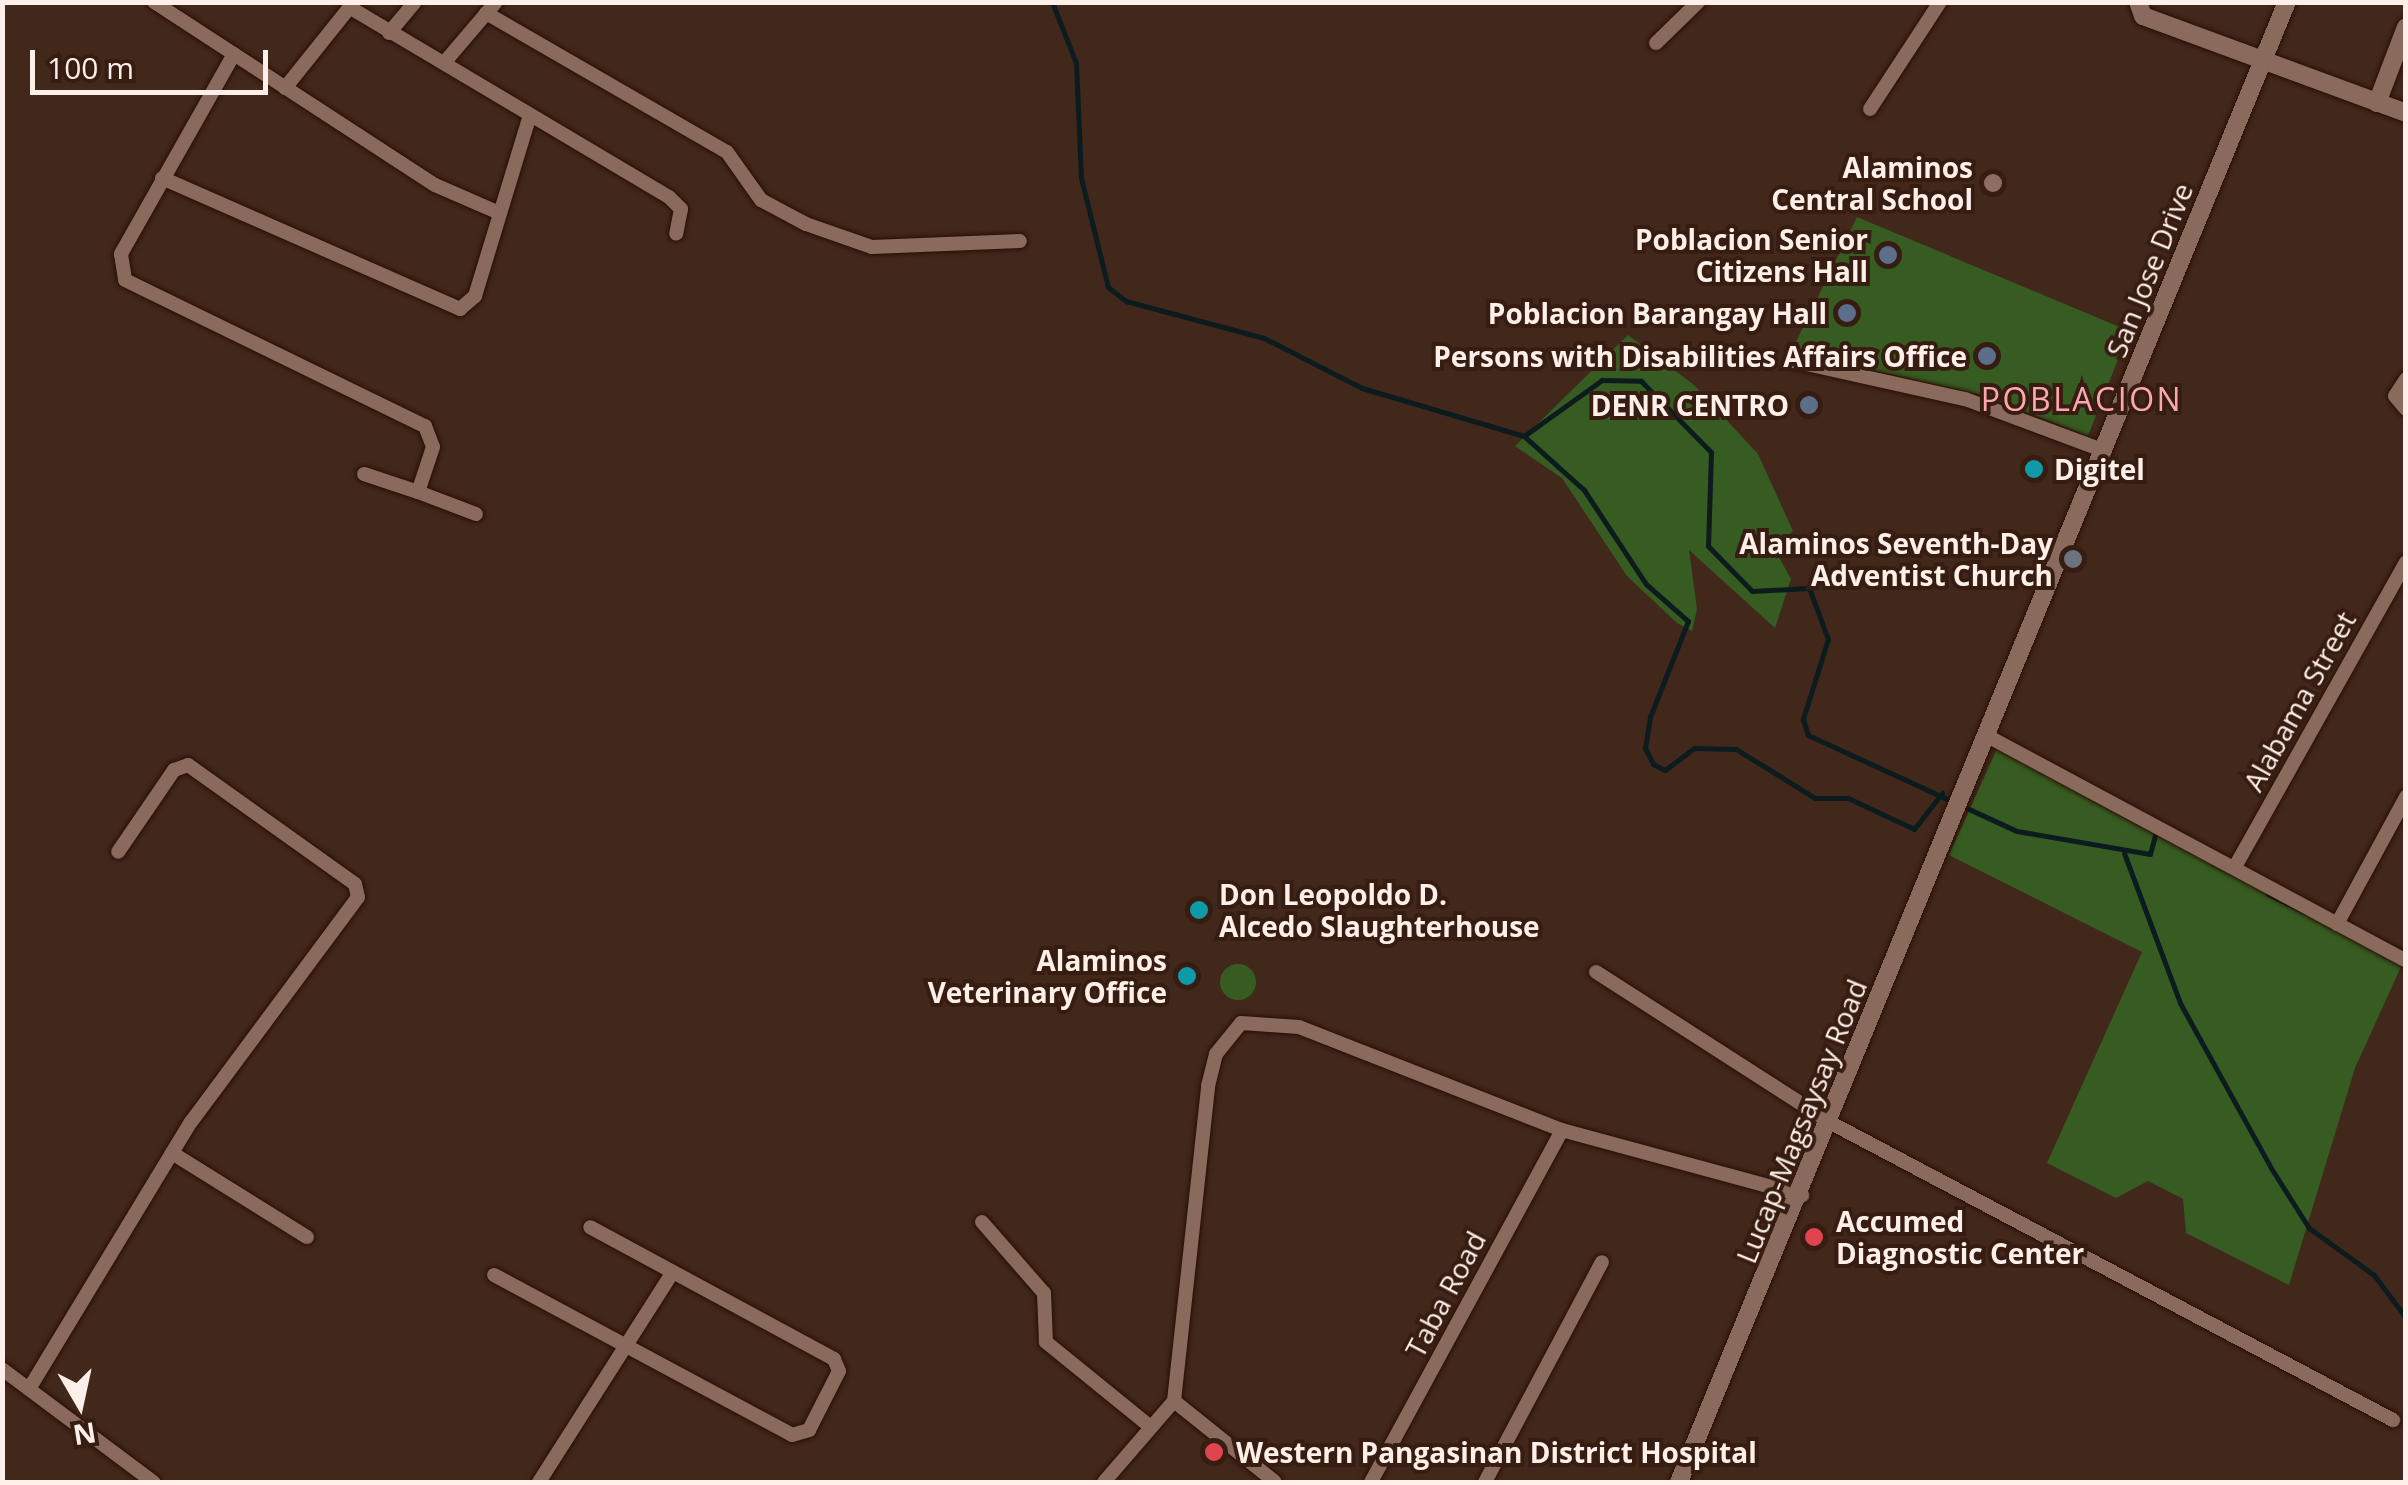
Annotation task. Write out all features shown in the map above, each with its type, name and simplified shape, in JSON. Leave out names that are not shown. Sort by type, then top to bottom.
[{"type":"street","points":[[154,2],[435,185],[498,212]]},
{"type":"street","points":[[389,33],[415,2]]},
{"type":"street","points":[[1656,43],[1698,2]]},
{"type":"street","points":[[1870,109],[1940,2]]},
{"type":"street","points":[[2138,2],[2143,16],[2406,113]]},
{"type":"street","name":"San Jose Drive","points":[[1972,780],[2287,2]]},
{"type":"street","points":[[285,88],[351,5],[389,33],[669,197],[681,209],[676,234]]},
{"type":"street","points":[[444,63],[491,8],[727,152],[761,200],[821,231],[872,248],[1020,241]]},
{"type":"street","points":[[2377,102],[2406,28]]},
{"type":"street","points":[[234,54],[120,254],[125,280],[424,426],[433,447],[418,492]]},
{"type":"street","points":[[162,178],[453,310],[476,296],[530,115]]},
{"type":"street","points":[[1793,361],[1965,399],[2105,451]]},
{"type":"street","points":[[2406,379],[2396,396],[2406,409]]},
{"type":"street","points":[[364,474],[476,514]]},
{"type":"street","name":"Alabama Street","points":[[2236,865],[2406,562]]},
{"type":"street","points":[[1989,737],[2236,865],[2406,961]]},
{"type":"street","points":[[30,1389],[172,1153],[355,905],[358,889],[188,765],[174,770],[118,852]]},
{"type":"street","name":"Lucap-Magsaysay Road","points":[[1680,1482],[1972,780]]},
{"type":"street","points":[[2337,924],[2406,797]]},
{"type":"street","points":[[1596,972],[1830,1123],[2392,1420]]},
{"type":"street","points":[[1104,1482],[1147,1424],[1174,1401],[1208,1086],[1228,1032],[1260,1020],[1299,1027],[1562,1130],[1802,1195]]},
{"type":"street","name":"Taba Road","points":[[1371,1482],[1562,1130]]},
{"type":"street","points":[[172,1153],[307,1237]]},
{"type":"street","points":[[982,1222],[1044,1293],[1046,1342],[1147,1424]]},
{"type":"street","points":[[494,1275],[624,1352],[792,1435],[809,1430],[837,1362],[670,1276],[590,1226]]},
{"type":"street","points":[[1485,1482],[1602,1262]]},
{"type":"street","points":[[539,1482],[670,1276]]},
{"type":"street","points":[[2,1369],[152,1482]]},
{"type":"street","points":[[1174,1401],[1275,1482]]},
{"type":"green space","points":[[1857,217],[2129,331],[2088,436],[1978,394],[1791,352]]},
{"type":"green space","points":[[1628,335],[1694,385],[1758,454],[1793,531],[1775,550],[1791,579],[1775,628],[1689,550],[1697,609],[1692,631],[1677,623],[1627,576],[1562,478],[1515,446]]},
{"type":"green space","points":[[2001,740],[2405,958],[2355,1068],[2289,1285],[2186,1233],[2183,1199],[2148,1181],[2116,1198],[2047,1163],[2142,952],[1949,855]]},
{"type":"green space","points":[[1238,964],[1251,969],[1256,982],[1251,995],[1238,1000],[1225,995],[1220,982],[1225,969]]},
{"type":"waterway","points":[[1052,2],[1076,63],[1081,178],[1108,287],[1126,301],[1264,338],[1362,388],[1524,436],[1602,380],[1641,381],[1711,452],[1708,546],[1752,591],[1809,588],[1828,639],[1803,719],[1808,735],[2017,831],[2150,854],[2156,832]]},
{"type":"waterway","points":[[1524,436],[1584,490],[1646,584],[1688,621],[1650,717],[1645,748],[1653,764],[1665,770],[1694,748],[1736,749],[1815,798],[1848,798],[1914,829],[1942,793]]},
{"type":"waterway","points":[[2124,853],[2180,1003],[2271,1168],[2309,1228],[2374,1275],[2406,1318]]},
{"type":"waterway","points":[[2268,894],[2305,912]]},
{"type":"place","name":"Alaminos Central School","points":[[1993,183]]},
{"type":"place","name":"Poblacion Senior Citizens Hall","points":[[1888,255]]},
{"type":"place","name":"Poblacion Barangay Hall","points":[[1847,313]]},
{"type":"place","name":"Persons with Disabilities Affairs Office","points":[[1987,356]]},
{"type":"place","name":"DENR CENTRO","points":[[1809,405]]},
{"type":"place","name":"Digitel","points":[[2034,469]]},
{"type":"place","name":"Alaminos Seventh-Day Adventist Church","points":[[2073,559]]},
{"type":"place","name":"Don Leopoldo D. Alcedo Slaughterhouse","points":[[1199,910]]},
{"type":"place","name":"Alaminos Veterinary Office","points":[[1187,976]]},
{"type":"place","name":"Accumed Diagnostic Center","points":[[1814,1237]]},
{"type":"place","name":"Western Pangasinan District Hospital","points":[[1214,1452]]},
{"type":"district","name":"POBLACION","points":[[2082,399]]}]
